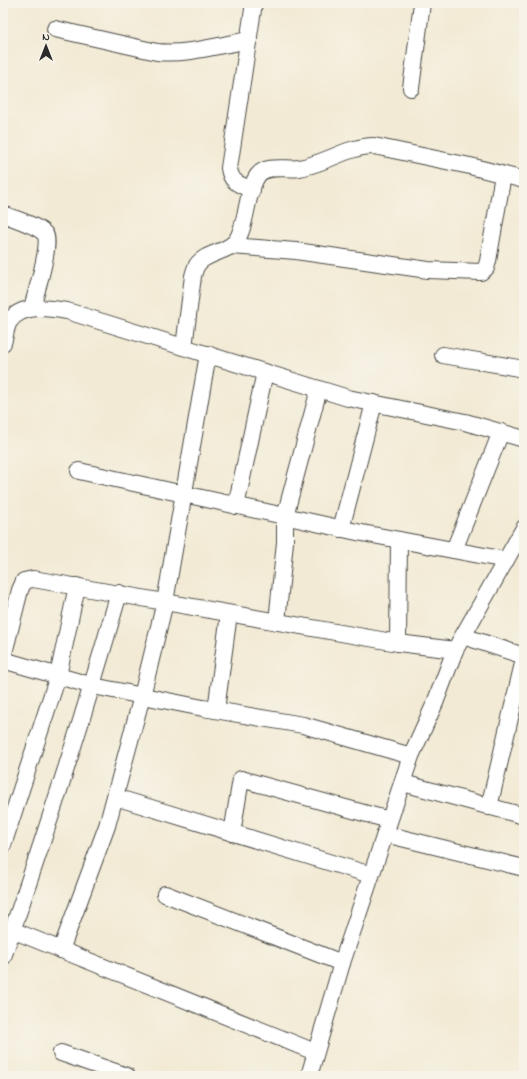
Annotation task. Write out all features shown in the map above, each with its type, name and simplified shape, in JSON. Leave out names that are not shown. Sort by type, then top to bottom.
[{"type":"street","points":[[252,190],[235,182],[230,176],[228,168],[254,3]]},
{"type":"street","points":[[411,88],[422,3]]},
{"type":"street","points":[[55,29],[157,52],[169,53],[186,52],[249,40]]},
{"type":"street","points":[[184,347],[193,276],[197,265],[202,260],[231,246],[236,241],[252,190],[258,176],[262,171],[271,169],[297,169],[311,166],[364,146],[388,148],[524,180]]},
{"type":"street","points":[[231,246],[296,251],[428,270],[481,272],[486,268],[488,261],[503,175]]},
{"type":"street","points":[[3,214],[36,228],[45,234],[47,239],[45,256],[32,308]]},
{"type":"street","points":[[3,343],[9,322],[19,313],[32,308],[46,307],[67,311],[348,398],[465,422],[524,440]]},
{"type":"street","points":[[61,950],[107,826],[142,696],[165,602],[208,354]]},
{"type":"street","points":[[443,355],[524,369]]},
{"type":"street","points":[[236,506],[265,372]]},
{"type":"street","points":[[277,622],[285,542],[284,516],[319,389]]},
{"type":"street","points":[[341,529],[374,404]]},
{"type":"street","points":[[454,550],[501,432]]},
{"type":"street","points":[[79,471],[341,529],[506,560]]},
{"type":"street","points":[[309,1076],[342,963],[411,756],[435,703],[455,650],[524,528]]},
{"type":"street","points":[[398,643],[399,540]]},
{"type":"street","points":[[3,657],[20,590],[24,581],[32,579],[398,643],[455,650]]},
{"type":"street","points":[[3,845],[58,676],[77,586]]},
{"type":"street","points":[[3,957],[93,686],[119,593]]},
{"type":"street","points":[[216,710],[229,614]]},
{"type":"street","points":[[463,636],[524,658],[489,807]]},
{"type":"street","points":[[3,660],[93,686],[303,725],[411,756]]},
{"type":"street","points":[[232,833],[241,779],[387,827],[524,868]]},
{"type":"street","points":[[403,782],[524,816]]},
{"type":"street","points":[[115,797],[371,875]]},
{"type":"street","points":[[165,894],[342,963]]},
{"type":"street","points":[[12,930],[315,1052]]},
{"type":"street","points":[[61,1053],[127,1076]]}]
